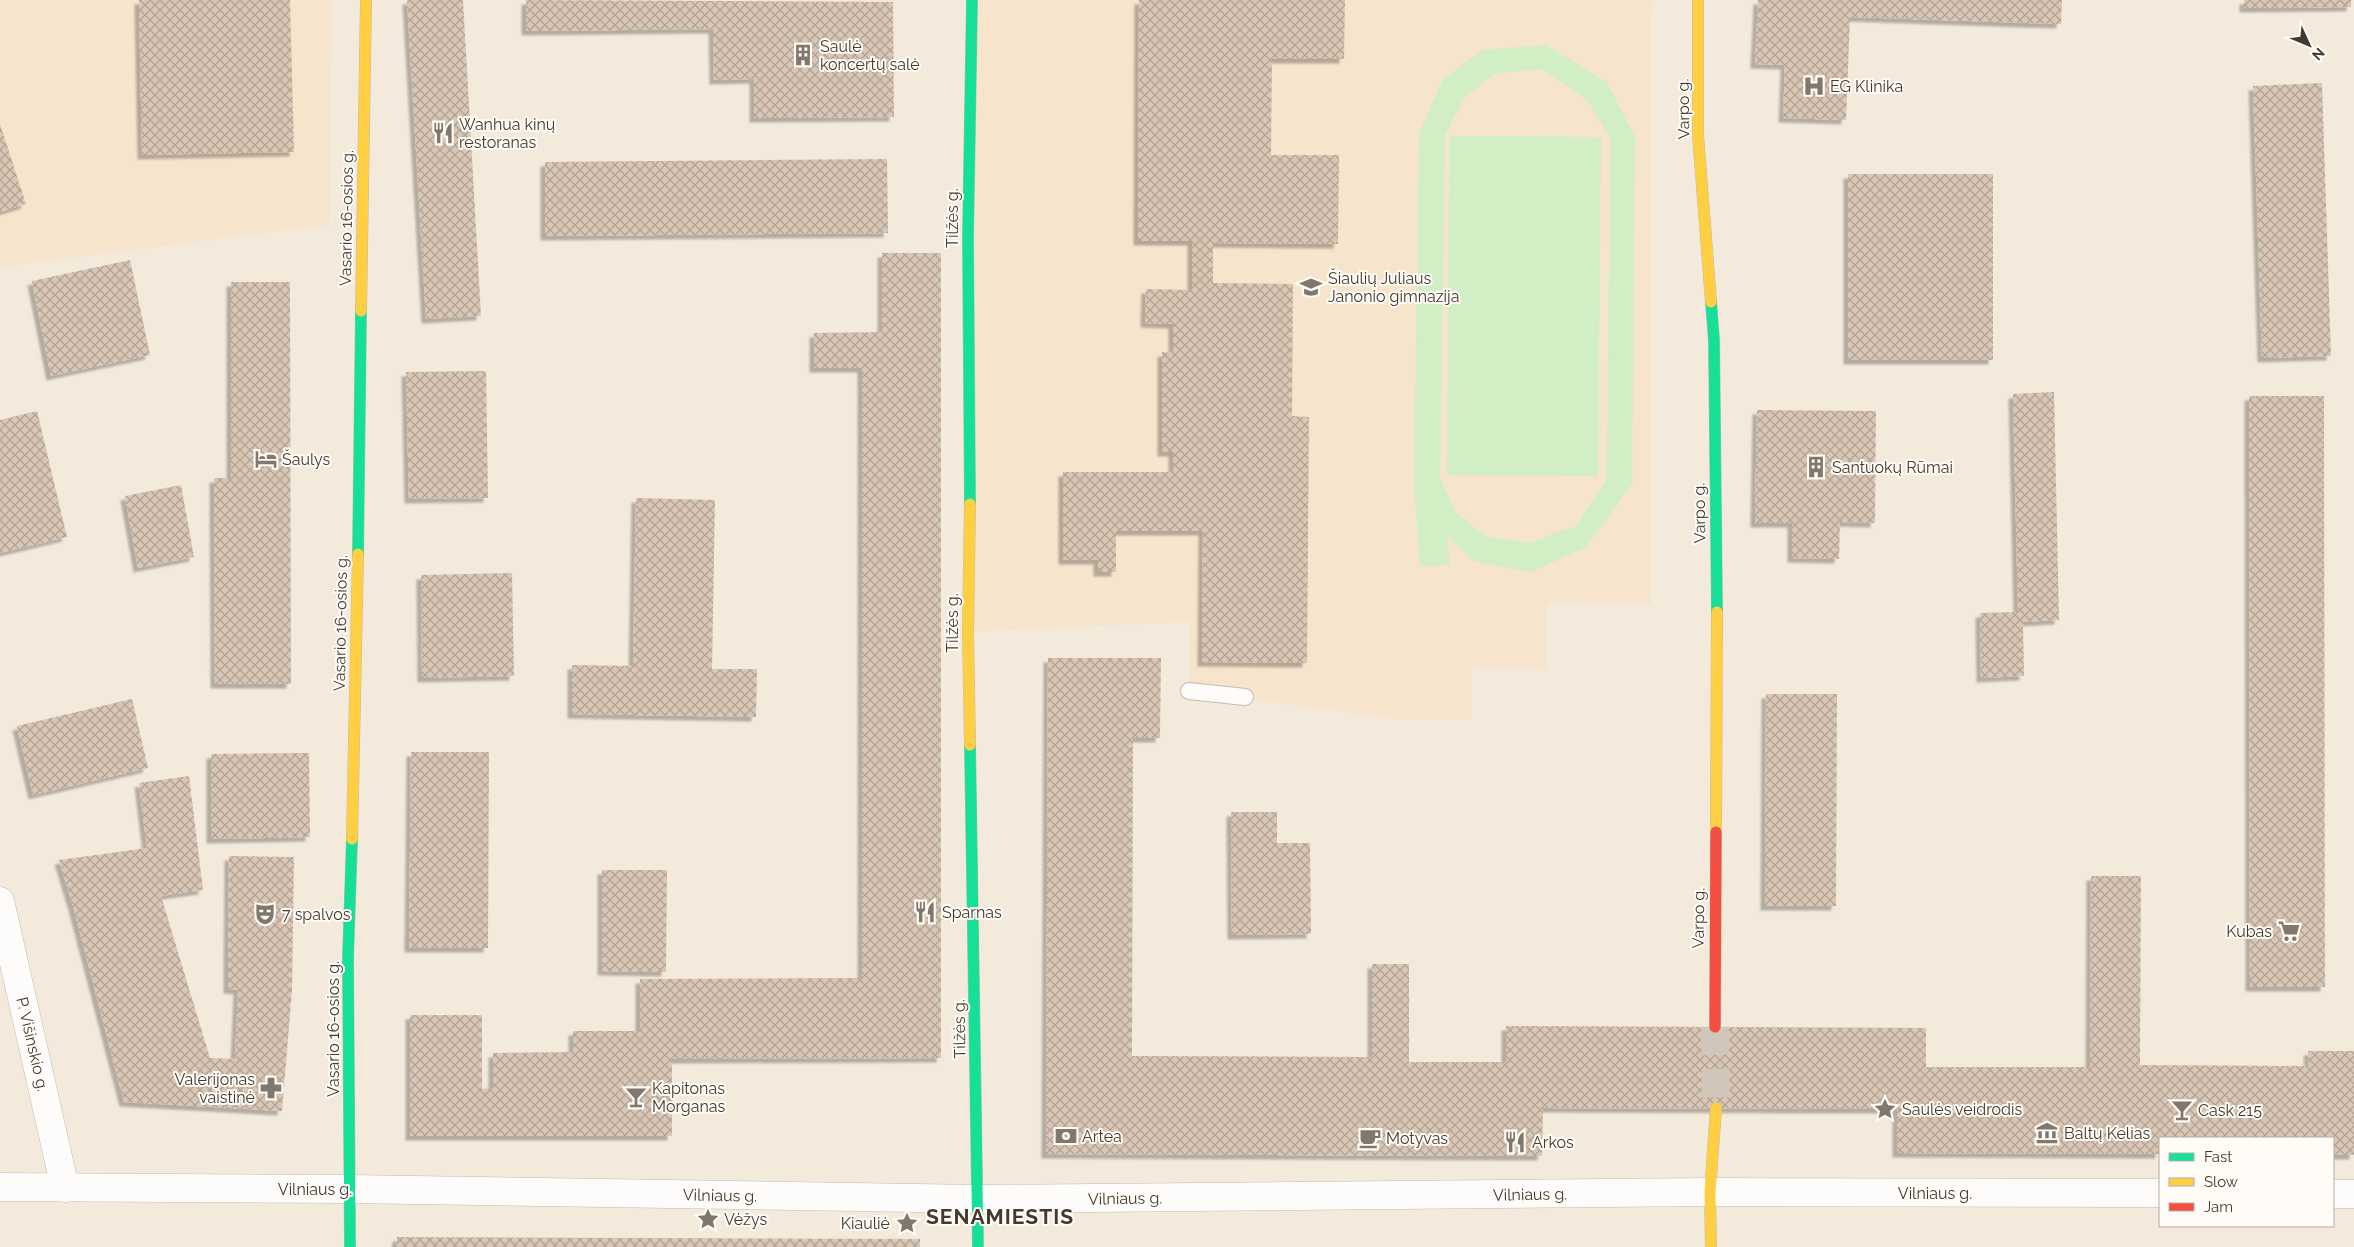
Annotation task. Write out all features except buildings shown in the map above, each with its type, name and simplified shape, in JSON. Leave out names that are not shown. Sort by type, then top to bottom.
[{"type":"main road","name":"Vasario 16-osios g.","points":[[350,1247],[348,958],[355,729],[366,0]]},
{"type":"main road","name":"Tilžės g.","points":[[972,0],[968,237],[971,461],[968,632],[978,1247]]},
{"type":"main road","name":"Varpo g.","points":[[1698,0],[1698,135],[1714,340],[1717,628],[1715,1026]]},
{"type":"main road","points":[[1711,1247],[1710,1192],[1716,1108]]},
{"type":"street","name":"P. Višinskio g.","points":[[0,901],[65,1188]]},
{"type":"street","name":"Vilniaus g.","points":[[0,1187],[350,1189],[978,1199],[1710,1192],[2159,1193]]},
{"type":"street","points":[[2334,1194],[2354,1194]]},
{"type":"lane","points":[[1189,691],[1245,697]]},
{"type":"shaded area","points":[[0,0],[332,0],[329,225],[0,267]]},
{"type":"shaded area","name":"Šiaulių Juliaus Janonio gimnazija","points":[[972,0],[1653,0],[1651,16],[1651,604],[1547,603],[1547,669],[1472,668],[1472,720],[1394,719],[1189,691],[1189,622],[968,632]]},
{"type":"green space","points":[[1546,45],[1607,82],[1635,137],[1632,484],[1586,547],[1531,572],[1473,561],[1447,535],[1450,565],[1420,566],[1414,486],[1419,133],[1443,79],[1483,50]],"holes":[[[1542,69],[1587,100],[1610,136],[1607,479],[1576,526],[1529,543],[1487,537],[1456,513],[1440,478],[1445,135],[1465,97],[1496,73]]]},
{"type":"green space","points":[[1449,136],[1601,137],[1598,476],[1447,475]]},
{"type":"tunnel","points":[[1715,1027],[1716,1108]]},
{"type":"traffic: fast","points":[[970,504],[968,237],[972,0]]},
{"type":"traffic: fast","points":[[1711,302],[1714,340],[1717,612]]},
{"type":"traffic: fast","points":[[358,554],[361,311]]},
{"type":"traffic: fast","points":[[970,745],[978,1247]]},
{"type":"traffic: fast","points":[[350,1247],[348,958],[352,839]]},
{"type":"traffic: slow","points":[[361,311],[366,0]]},
{"type":"traffic: slow","points":[[1698,0],[1698,135],[1711,302]]},
{"type":"traffic: slow","points":[[970,504],[968,632],[970,745]]},
{"type":"traffic: slow","points":[[352,839],[358,554]]},
{"type":"traffic: slow","points":[[1716,832],[1717,612]]},
{"type":"traffic: slow","points":[[1711,1247],[1710,1192],[1716,1108]]},
{"type":"traffic: jam","points":[[1715,1027],[1716,832]]},
{"type":"place","name":"Saulė koncertų salė","points":[[803,55]]},
{"type":"place","name":"EG Klinika","points":[[1814,86]]},
{"type":"place","name":"Wanhua kinų restoranas","points":[[443,133]]},
{"type":"place","name":"Šiaulių Juliaus Janonio gimnazija","points":[[1311,287]]},
{"type":"place","name":"Šaulys","points":[[266,459]]},
{"type":"place","name":"Santuokų Rūmai","points":[[1816,467]]},
{"type":"place","name":"Sparnas","points":[[925,912]]},
{"type":"place","name":"7 spalvos","points":[[265,914]]},
{"type":"place","name":"Kubas","points":[[2289,931]]},
{"type":"place","name":"Valerijonas vaistinė","points":[[271,1088]]},
{"type":"place","name":"Kapitonas Morganas","points":[[636,1097]]},
{"type":"place","name":"Saulės veidrodis","points":[[1885,1109]]},
{"type":"place","name":"Cask 215","points":[[2182,1110]]},
{"type":"place","name":"Baltų Kelias","points":[[2047,1133]]},
{"type":"place","name":"Artea","points":[[1066,1136]]},
{"type":"place","name":"Motyvas","points":[[1370,1138]]},
{"type":"place","name":"Arkos","points":[[1515,1142]]},
{"type":"place","name":"Vėžys","points":[[708,1219]]},
{"type":"place","name":"Kiauliė","points":[[907,1223]]},
{"type":"district","name":"SENAMIESTIS","points":[[1000,1217]]}]
